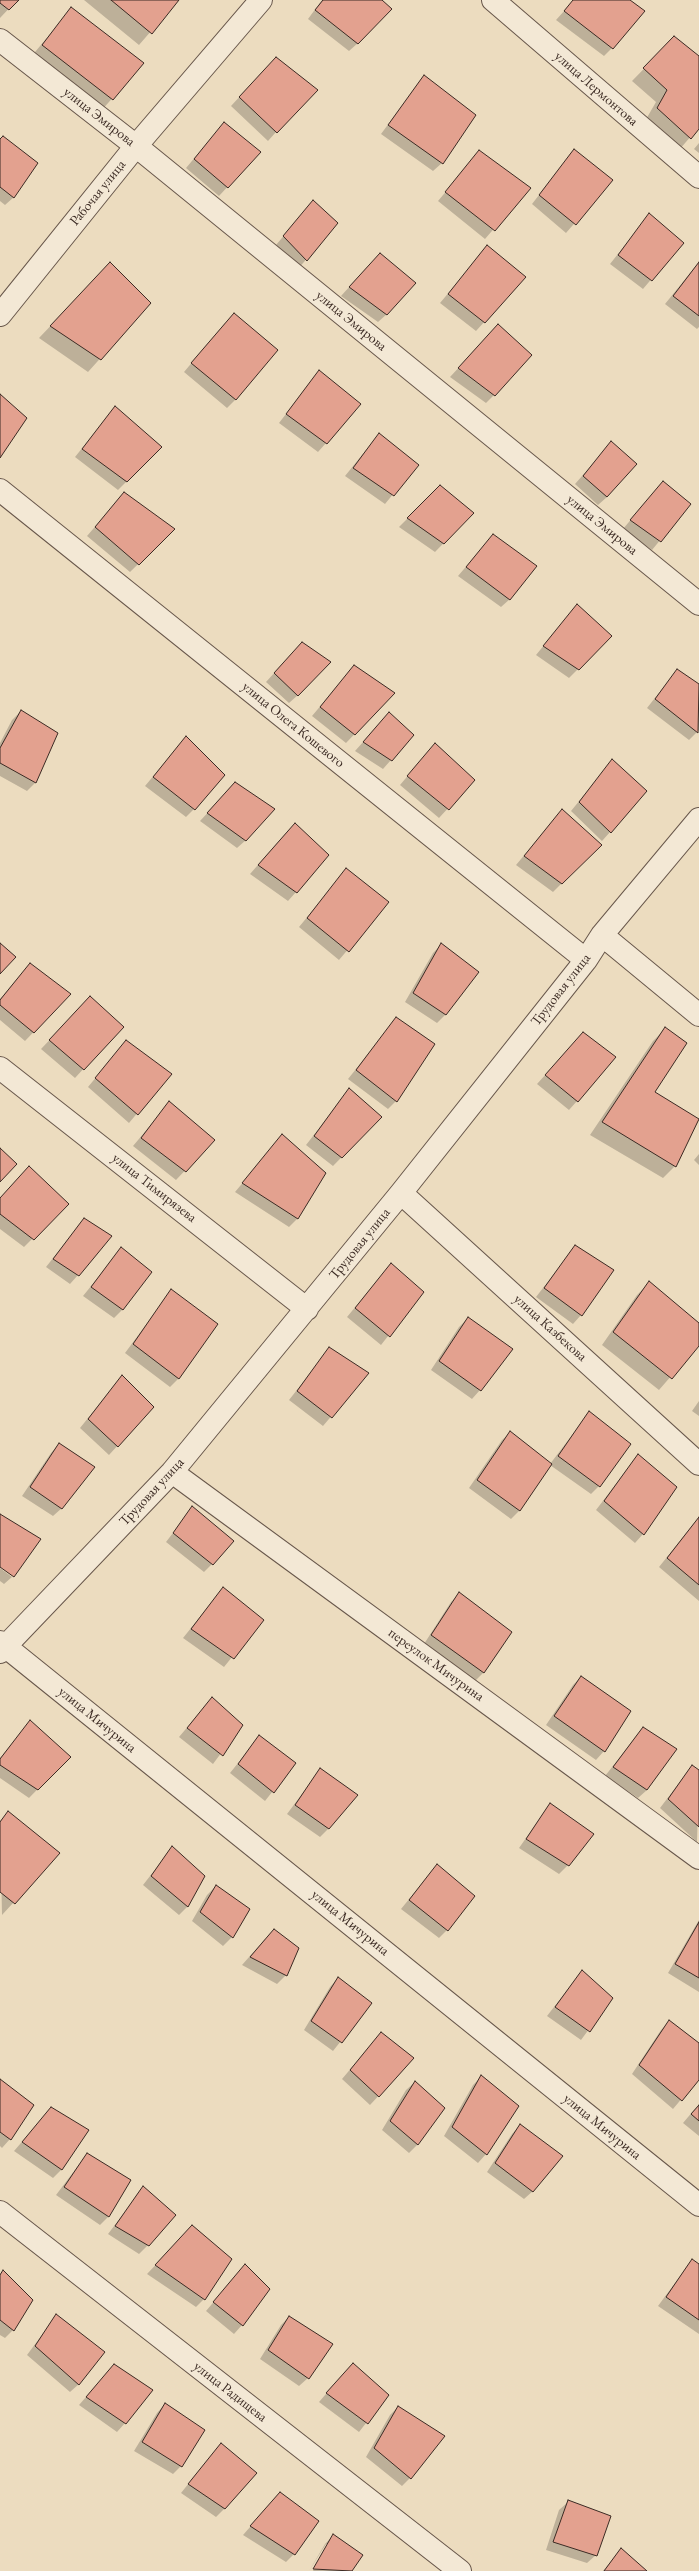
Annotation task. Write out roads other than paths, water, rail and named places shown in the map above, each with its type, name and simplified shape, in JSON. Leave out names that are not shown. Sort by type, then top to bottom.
[{"type":"street","name":"Рабочая улица","points":[[0,315],[136,146],[261,0]]},
{"type":"street","name":"улица Лермонтова","points":[[493,0],[699,177]]},
{"type":"street","name":"улица Эмирова","points":[[0,40],[136,146],[699,604]]},
{"type":"street","name":"улица Олега Кошевого","points":[[0,490],[586,960]]},
{"type":"street","name":"Трудовая улица","points":[[2,1646],[172,1472],[307,1309],[586,960],[602,935],[699,818]]},
{"type":"street","points":[[602,935],[699,1015]]},
{"type":"street","name":"улица Тимирязева","points":[[0,1068],[307,1309]]},
{"type":"street","name":"улица Казбекова","points":[[400,1193],[699,1464]]},
{"type":"street","name":"переулок Мичурина","points":[[172,1472],[699,1858]]},
{"type":"street","name":"улица Мичурина","points":[[2,1646],[699,2205]]},
{"type":"street","name":"улица Радищева","points":[[0,2212],[460,2571]]}]
